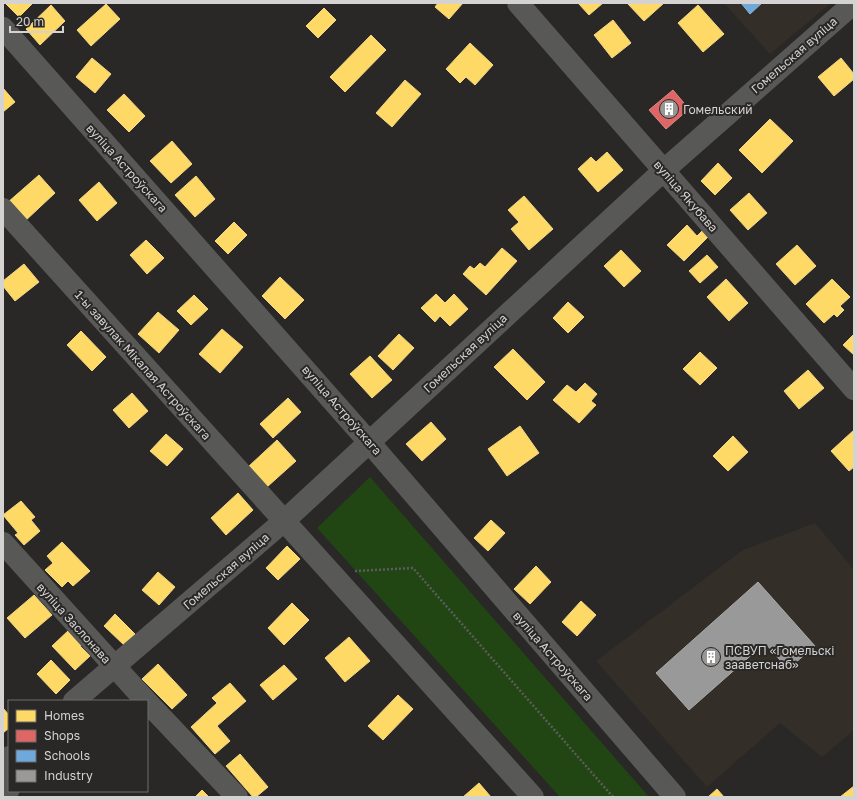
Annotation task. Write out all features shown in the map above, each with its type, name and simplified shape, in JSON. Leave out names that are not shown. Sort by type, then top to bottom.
[{"type":"street","name":"вуліца Якубава","points":[[518,3],[854,389]]},
{"type":"street","name":"Гомельская вуліца","points":[[75,700],[284,521],[663,170],[854,3]]},
{"type":"street","name":"вуліца Астроўскага","points":[[3,28],[369,442],[675,797]]},
{"type":"street","name":"1-ы завулак Мікалая Астроўскага","points":[[3,209],[284,521]]},
{"type":"street","points":[[284,521],[533,797]]},
{"type":"street","name":"вуліца Заслонава","points":[[3,543],[144,700]]},
{"type":"street","name":"вуліца Заслонава","points":[[148,704],[237,797]]},
{"type":"path","points":[[332,573],[413,568],[613,797]]},
{"type":"shaded area","points":[[724,3],[831,3],[770,54]]},
{"type":"shaded area","name":"ПСВУП «Гомельскі зааветснаб»","points":[[815,523],[854,570],[854,730],[822,757],[780,723],[707,787],[596,661],[743,550]]},
{"type":"green space","points":[[370,477],[649,797],[560,797],[317,528]]},
{"type":"building: Homes","points":[[5,3],[33,3],[19,17]]},
{"type":"building: Homes","points":[[438,3],[463,3],[449,19],[435,7]]},
{"type":"building: Homes","points":[[578,3],[603,3],[589,15]]},
{"type":"building: Homes","points":[[627,3],[664,3],[644,21]]},
{"type":"building: Homes","points":[[106,4],[120,19],[91,46],[77,30]]},
{"type":"building: Homes","points":[[51,5],[65,21],[40,45],[26,29]]},
{"type":"building: Homes","points":[[698,5],[724,34],[703,52],[678,23]]},
{"type":"building: Homes","points":[[324,8],[336,20],[318,38],[306,26]]},
{"type":"building: Homes","points":[[613,20],[631,43],[612,58],[594,35]]},
{"type":"building: Homes","points":[[371,35],[386,50],[345,92],[330,77]]},
{"type":"building: Homes","points":[[470,43],[493,65],[475,85],[466,77],[460,83],[446,69]]},
{"type":"building: Homes","points":[[92,58],[111,74],[95,93],[76,77]]},
{"type":"building: Homes","points":[[841,58],[854,74],[854,79],[834,96],[818,77]]},
{"type":"building: Homes","points":[[405,80],[421,94],[392,127],[376,113]]},
{"type":"building: Homes","points":[[3,88],[15,102],[3,112]]},
{"type":"building: Homes","points":[[124,94],[145,116],[129,132],[107,110]]},
{"type":"building: Homes","points":[[770,119],[793,141],[762,173],[739,150]]},
{"type":"building: Homes","points":[[172,141],[192,164],[171,183],[150,161]]},
{"type":"building: Homes","points":[[607,152],[623,170],[598,192],[578,169],[591,157],[596,162]]},
{"type":"building: Homes","points":[[718,163],[732,178],[715,195],[701,181]]},
{"type":"building: Homes","points":[[39,175],[55,193],[24,222],[7,203]]},
{"type":"building: Homes","points":[[196,176],[215,199],[195,217],[175,195]]},
{"type":"building: Homes","points":[[99,182],[117,203],[97,221],[79,200]]},
{"type":"building: Homes","points":[[749,193],[767,213],[748,230],[730,210]]},
{"type":"building: Homes","points":[[524,196],[553,229],[529,250],[511,229],[519,222],[508,210]]},
{"type":"building: Homes","points":[[234,222],[247,235],[228,254],[215,241]]},
{"type":"building: Homes","points":[[687,225],[697,236],[702,231],[708,237],[684,261],[667,245]]},
{"type":"building: Homes","points":[[146,240],[164,258],[147,274],[130,255]]},
{"type":"building: Homes","points":[[797,245],[816,266],[795,285],[776,264]]},
{"type":"building: Homes","points":[[502,248],[517,261],[486,295],[463,274],[470,266],[474,269],[480,263],[485,267]]},
{"type":"building: Homes","points":[[621,250],[641,271],[624,287],[604,266]]},
{"type":"building: Homes","points":[[707,255],[718,267],[700,283],[689,271]]},
{"type":"building: Homes","points":[[24,264],[39,282],[15,301],[3,286],[3,281]]},
{"type":"building: Homes","points":[[280,277],[304,300],[285,319],[262,296]]},
{"type":"building: Homes","points":[[726,279],[748,303],[729,321],[707,297]]},
{"type":"building: Homes","points":[[832,279],[850,297],[840,306],[844,310],[837,317],[834,314],[824,323],[806,304]]},
{"type":"building: Homes","points":[[436,294],[445,303],[454,294],[468,309],[450,326],[440,316],[435,322],[421,308]]},
{"type":"building: Homes","points":[[194,295],[208,309],[191,325],[177,311]]},
{"type":"building: Homes","points":[[568,302],[584,317],[568,333],[553,318]]},
{"type":"building: Homes","points":[[158,312],[179,330],[159,353],[138,334]]},
{"type":"building: Homes","points":[[222,329],[243,347],[220,373],[199,354]]},
{"type":"building: Homes","points":[[81,331],[106,357],[92,371],[67,345]]},
{"type":"building: Homes","points":[[399,334],[414,348],[393,370],[378,356]]},
{"type":"building: Homes","points":[[854,334],[854,355],[843,345]]},
{"type":"building: Homes","points":[[513,349],[545,382],[527,400],[494,367]]},
{"type":"building: Homes","points":[[700,352],[717,368],[700,385],[683,369]]},
{"type":"building: Homes","points":[[370,356],[392,380],[372,398],[350,374]]},
{"type":"building: Homes","points":[[808,370],[824,388],[799,409],[784,391]]},
{"type":"building: Homes","points":[[585,383],[597,394],[591,401],[596,405],[579,423],[553,400],[567,385],[576,392]]},
{"type":"building: Homes","points":[[132,393],[148,411],[129,428],[113,410]]},
{"type":"building: Homes","points":[[288,398],[301,412],[273,438],[260,424]]},
{"type":"building: Homes","points":[[431,422],[446,439],[422,461],[406,444]]},
{"type":"building: Homes","points":[[520,426],[539,453],[507,476],[488,449]]},
{"type":"building: Homes","points":[[854,430],[854,467],[849,471],[831,451]]},
{"type":"building: Homes","points":[[166,434],[183,449],[167,466],[150,451]]},
{"type":"building: Homes","points":[[733,436],[748,452],[728,471],[713,456]]},
{"type":"building: Homes","points":[[277,440],[296,461],[267,487],[248,467]]},
{"type":"building: Homes","points":[[238,493],[253,510],[226,535],[211,518]]},
{"type":"building: Homes","points":[[21,501],[35,517],[31,520],[40,531],[24,545],[15,535],[18,533],[3,515]]},
{"type":"building: Homes","points":[[491,520],[505,533],[488,551],[474,538]]},
{"type":"building: Homes","points":[[62,542],[90,571],[73,586],[68,581],[62,587],[45,570],[53,563],[47,556]]},
{"type":"building: Homes","points":[[287,546],[300,559],[278,580],[266,568]]},
{"type":"building: Homes","points":[[536,566],[551,582],[530,604],[514,589]]},
{"type":"building: Homes","points":[[158,572],[175,587],[159,605],[142,590]]},
{"type":"building: Homes","points":[[34,595],[52,615],[25,638],[7,618]]},
{"type":"building: Homes","points":[[581,601],[596,615],[577,636],[562,622]]},
{"type":"building: Homes","points":[[292,603],[309,620],[284,645],[268,628]]},
{"type":"building: Homes","points":[[115,614],[135,634],[124,645],[104,626]]},
{"type":"building: Homes","points":[[70,629],[83,644],[80,646],[90,656],[75,670],[52,646]]},
{"type":"building: Homes","points":[[349,637],[370,661],[345,682],[325,658]]},
{"type":"building: Homes","points":[[51,660],[70,680],[56,694],[37,674]]},
{"type":"building: Homes","points":[[158,664],[187,695],[172,709],[142,679]]},
{"type":"building: Homes","points":[[284,665],[297,679],[273,700],[260,685]]},
{"type":"building: Homes","points":[[230,683],[246,701],[217,726],[230,741],[215,754],[191,727],[217,703],[212,698]]},
{"type":"building: Homes","points":[[398,695],[413,709],[383,740],[368,726]]},
{"type":"building: Homes","points":[[3,708],[8,714],[8,729],[3,733]]},
{"type":"building: Homes","points":[[240,754],[268,787],[256,797],[253,797],[226,766]]},
{"type":"building: Homes","points":[[479,783],[491,797],[463,797]]},
{"type":"building: Homes","points":[[854,786],[854,797],[840,797]]},
{"type":"building: Homes","points":[[717,789],[724,797],[708,797]]},
{"type":"building: Homes","points":[[202,790],[209,797],[195,797]]},
{"type":"building: Shops","name":"Гомельский","points":[[673,90],[689,109],[666,129],[649,110]]},
{"type":"building: Schools","points":[[741,3],[762,3],[750,14]]},
{"type":"building: Industry","name":"ПСВУП «Гомельскі зааветснаб»","points":[[758,582],[815,646],[788,669],[765,643],[689,710],[656,673]]},
{"type":"place","name":"Гомельский","points":[[669,109]]},
{"type":"place","name":"ПСВУП «Гомельскі зааветснаб»","points":[[711,657]]}]
